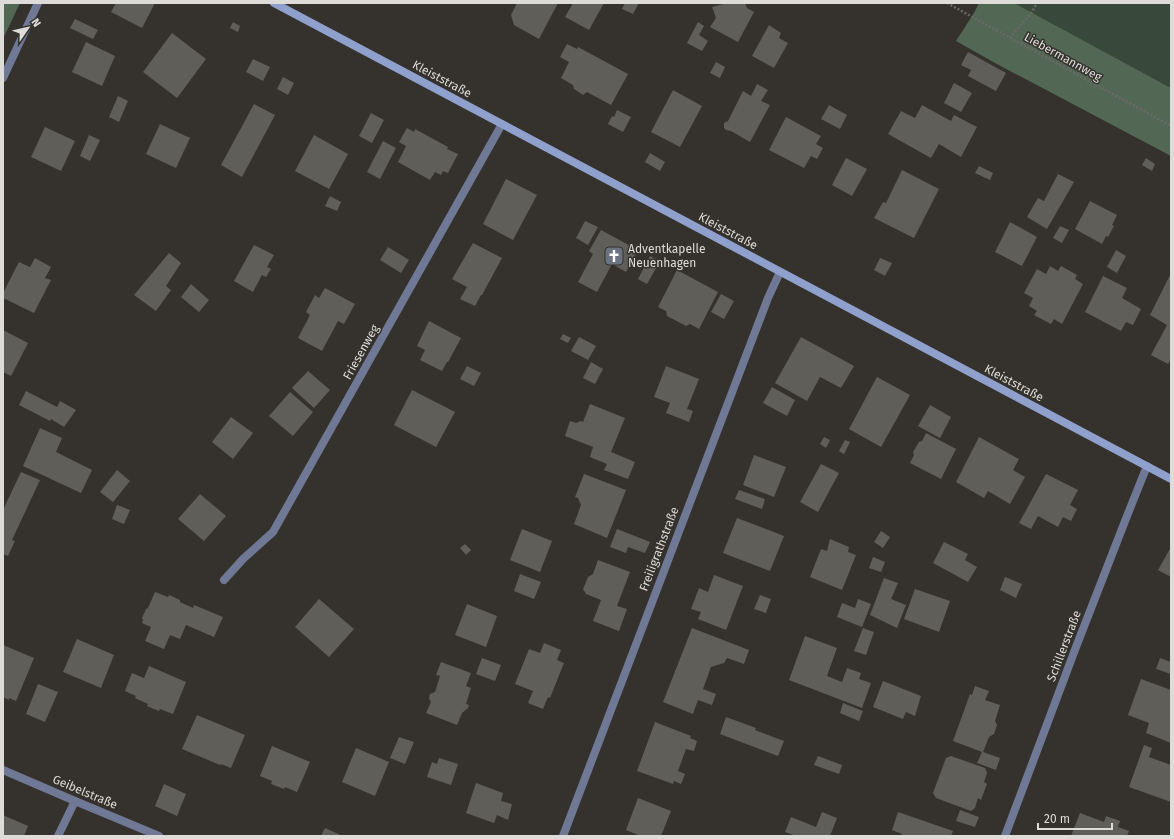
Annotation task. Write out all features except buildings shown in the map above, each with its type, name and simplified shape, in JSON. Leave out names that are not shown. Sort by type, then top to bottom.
[{"type":"street","points":[[3,78],[38,3]]},
{"type":"street","name":"Kleiststraße","points":[[274,3],[1171,479]]},
{"type":"street","name":"Friesenweg","points":[[224,580],[243,559],[274,532],[502,124]]},
{"type":"street","name":"Freiligrathstraße","points":[[563,836],[771,292],[780,272]]},
{"type":"street","name":"Schillerstraße","points":[[1005,836],[1076,647],[1148,466]]},
{"type":"street","name":"Geibelstraße","points":[[3,770],[159,836]]},
{"type":"street","points":[[58,836],[75,801]]},
{"type":"path","name":"Liebermannweg","points":[[947,3],[1171,126]]},
{"type":"path","points":[[1010,38],[1032,12],[1037,3]]},
{"type":"green space","points":[[3,3],[20,3],[3,39]]},
{"type":"green space","points":[[979,3],[1014,3],[1171,88],[1171,156],[956,41]]},
{"type":"green space","points":[[1014,3],[1171,3],[1171,88]]},
{"type":"place","name":"Adventkapelle Neuenhagen","points":[[614,256]]}]
